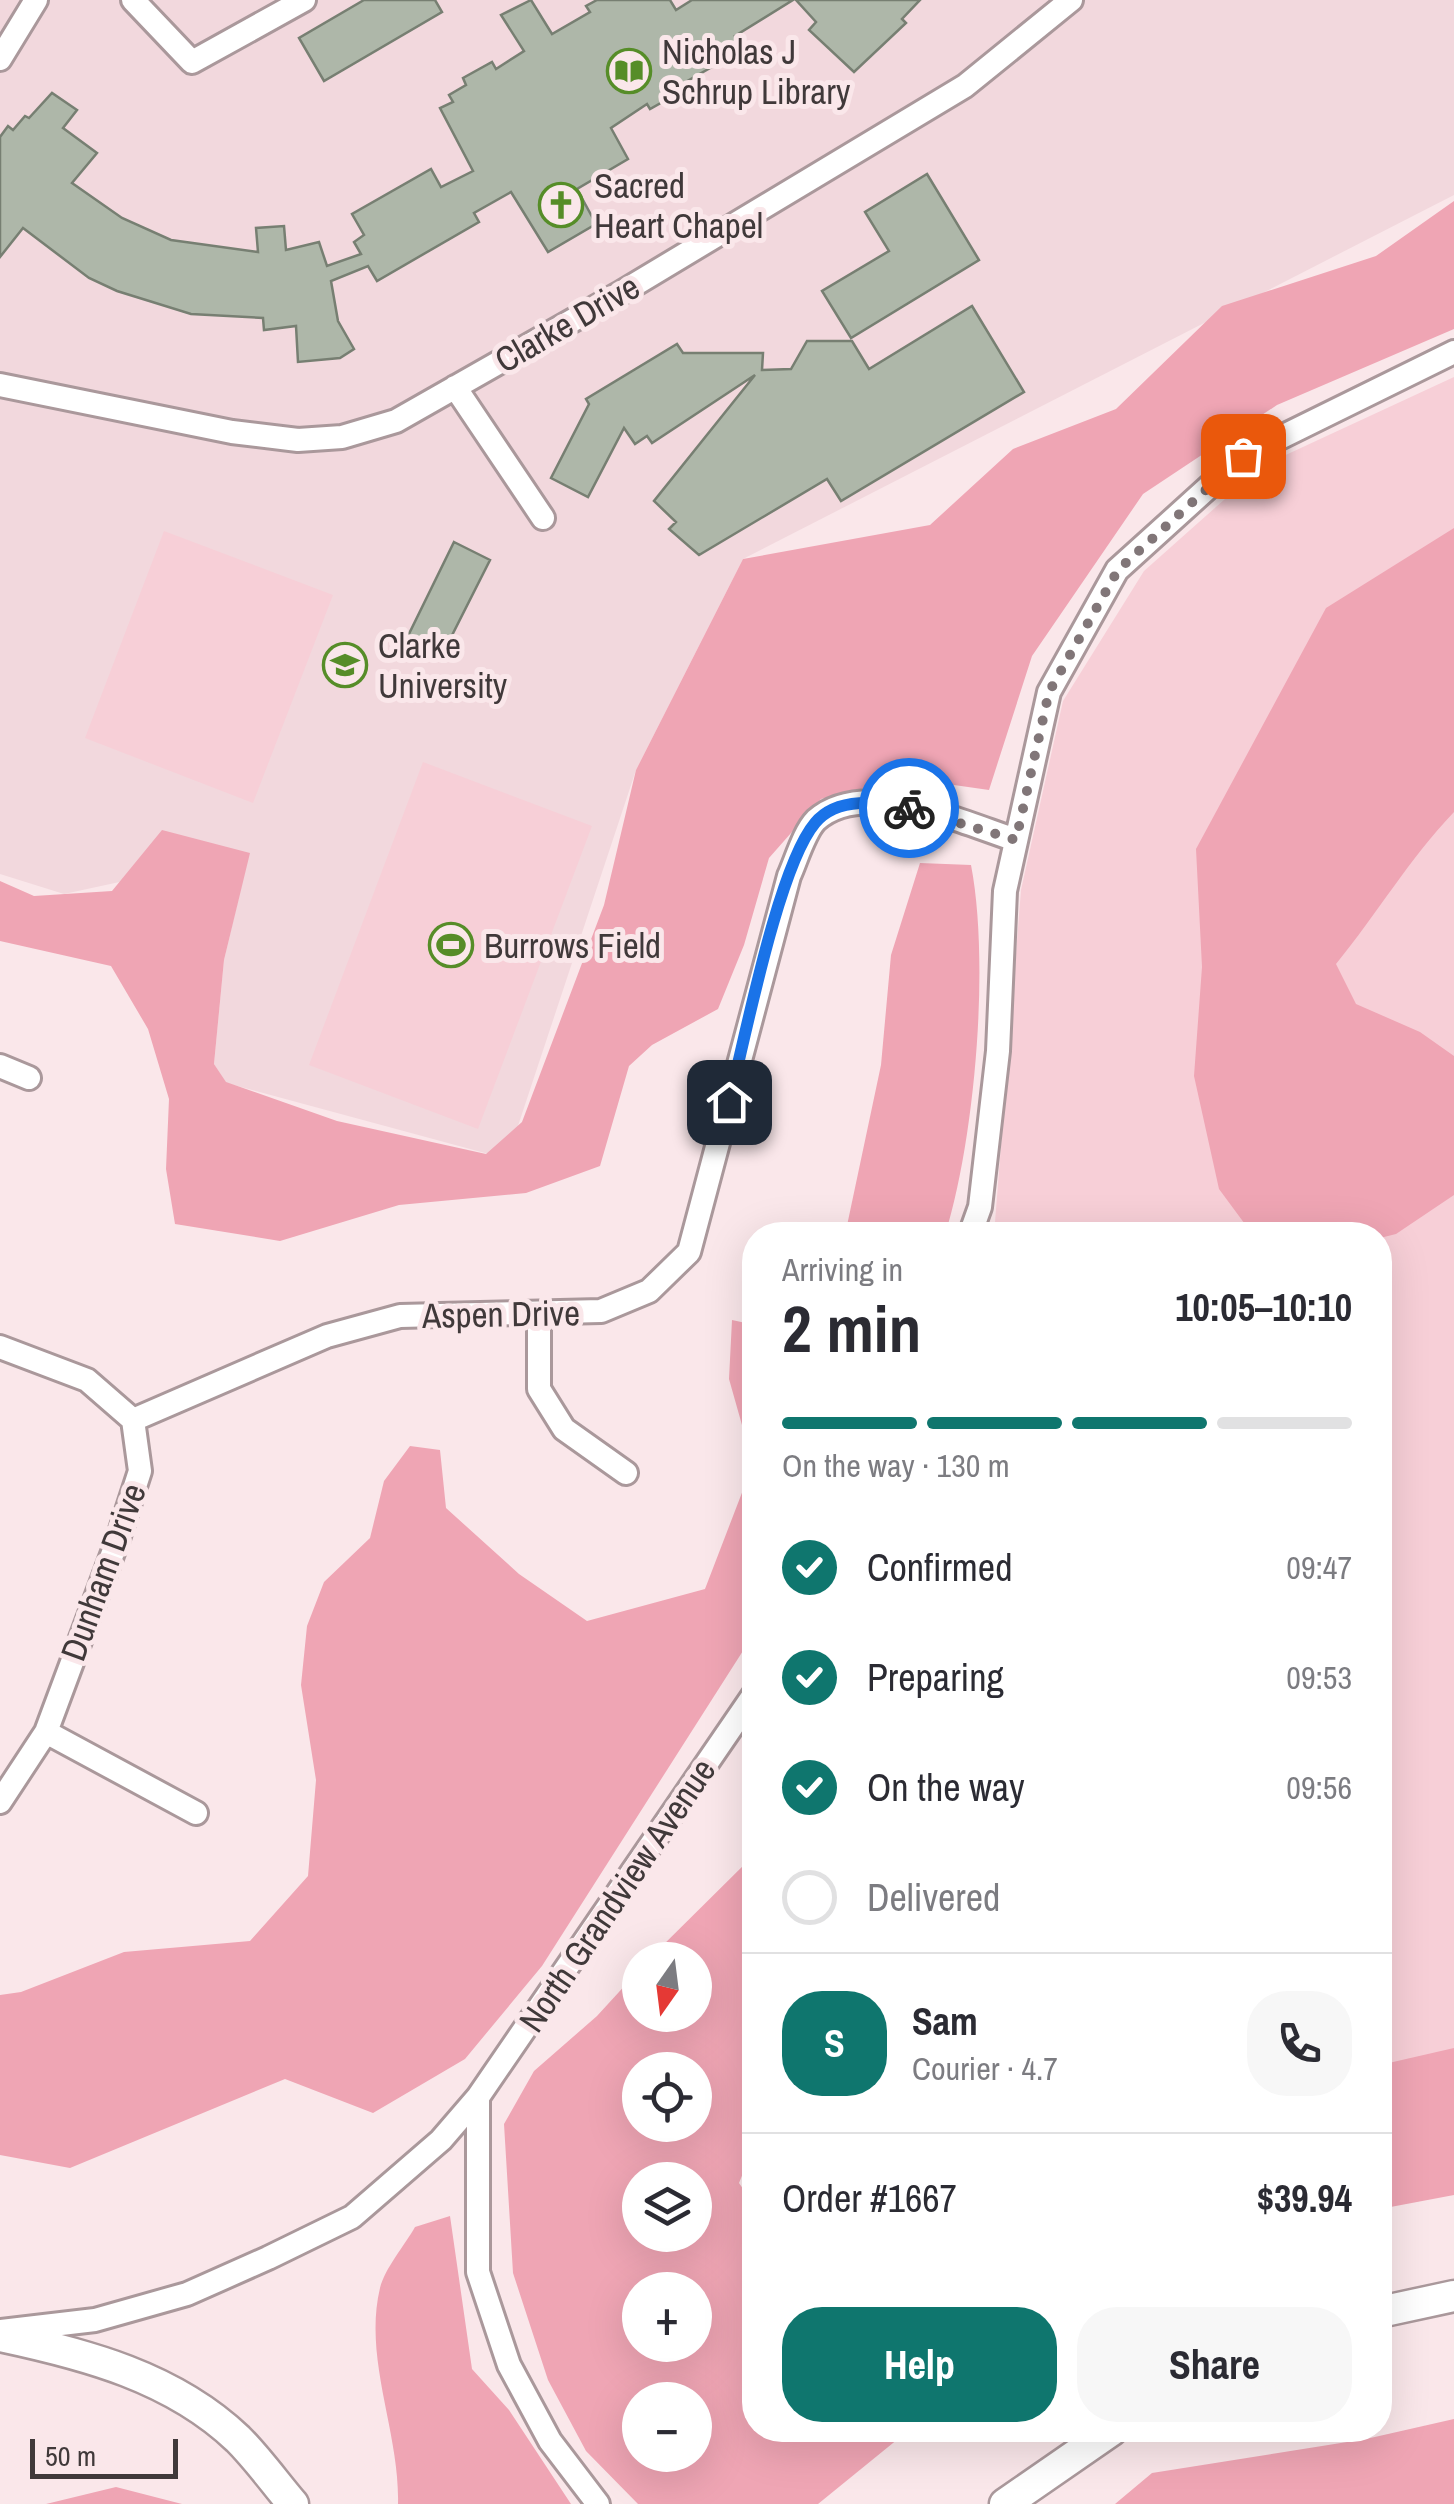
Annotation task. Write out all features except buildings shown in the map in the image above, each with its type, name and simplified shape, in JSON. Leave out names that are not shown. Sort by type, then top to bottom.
[{"type":"main road","points":[[1392,2309],[1454,2296]]},
{"type":"main road","points":[[0,2334],[78,2352],[152,2380],[236,2438],[293,2504]]},
{"type":"main road","points":[[1006,2504],[1095,2442]]},
{"type":"street","points":[[0,59],[36,0]]},
{"type":"street","points":[[133,0],[192,62],[304,0]]},
{"type":"street","name":"Clarke Drive","points":[[0,385],[232,432],[298,440],[342,436],[396,421],[965,86],[1071,0]]},
{"type":"street","points":[[975,1222],[980,1207],[998,1050],[1005,891],[1049,692],[1118,570],[1243,456],[1454,352]]},
{"type":"street","points":[[456,387],[543,518]]},
{"type":"street","name":"Aspen Drive","points":[[133,1420],[327,1336],[400,1316],[600,1311],[650,1291],[689,1252],[788,876],[816,820],[864,799],[925,811],[1016,840]]},
{"type":"street","points":[[0,1066],[29,1078]]},
{"type":"street","points":[[539,1315],[539,1389],[564,1430],[626,1472]]},
{"type":"street","points":[[0,1347],[88,1380],[133,1420]]},
{"type":"street","name":"Dunham Drive","points":[[0,1802],[46,1732],[140,1471],[133,1420]]},
{"type":"street","name":"North Grandview Avenue","points":[[0,2334],[95,2320],[187,2294],[352,2217],[441,2140],[478,2097],[742,1712]]},
{"type":"street","points":[[46,1732],[196,1812]]},
{"type":"street","points":[[478,2097],[478,2272],[509,2364],[550,2441],[598,2504]]},
{"type":"shaded area","name":"Clarke University","points":[[0,0],[1454,0],[1454,195],[743,559],[636,770],[507,1159],[226,1083],[214,1064],[224,960],[249,854],[64,894],[0,874]]},
{"type":"shaded area","points":[[1454,201],[1454,329],[1277,405],[1143,494],[1032,656],[989,790],[905,778],[821,799],[769,858],[744,945],[718,1009],[652,1045],[629,1066],[600,1166],[526,1193],[399,1205],[280,1241],[175,1224],[166,1169],[169,1099],[148,1029],[111,966],[0,941],[0,881],[34,896],[112,891],[162,830],[250,853],[224,960],[214,1064],[226,1082],[337,1121],[486,1154],[522,1122],[604,905],[636,770],[743,559],[930,525],[1013,449],[1116,409],[1222,306],[1376,256]]},
{"type":"shaded area","points":[[1454,377],[1454,2142],[1392,2165],[1392,1222],[995,1222],[1021,890],[1063,701],[1144,571],[1262,466]]},
{"type":"shaded area","points":[[1454,528],[1454,812],[1336,964],[1356,1004],[1420,1032],[1454,1056],[1454,1195],[1392,1235],[1392,1222],[1243,1222],[1219,1189],[1194,1076],[1202,967],[1196,849],[1326,608]]},
{"type":"shaded area","points":[[164,531],[333,595],[253,803],[85,738]]},
{"type":"shaded area","name":"Burrows Field","points":[[423,762],[592,826],[478,1129],[309,1065]]},
{"type":"shaded area","points":[[920,863],[971,865],[979,951],[976,1051],[964,1150],[949,1222],[848,1222],[881,1065],[891,955]]},
{"type":"shaded area","points":[[732,1320],[742,1322],[742,1425],[729,1379]]},
{"type":"shaded area","points":[[410,1446],[440,1450],[446,1508],[519,1574],[587,1621],[705,1589],[742,1493],[742,1652],[542,1966],[465,2059],[373,2113],[285,2079],[70,2168],[0,2155],[0,1995],[21,1992],[124,1952],[250,1941],[308,1876],[316,1780],[301,1685],[307,1626],[324,1582],[370,1538],[384,1481]]},
{"type":"shaded area","points":[[742,1867],[742,2442],[894,2442],[818,2504],[638,2504],[586,2451],[548,2380],[513,2273],[504,2124],[534,2071],[622,1989],[622,2032],[712,2032],[712,1942],[666,1942]]},
{"type":"shaded area","points":[[1454,2048],[1454,2195],[1392,2207],[1392,2062]]},
{"type":"shaded area","points":[[450,2216],[472,2369],[509,2410],[571,2504],[398,2504],[394,2450],[376,2342],[380,2288],[415,2227]]},
{"type":"shaded area","points":[[1454,2419],[1454,2504],[1115,2504],[1152,2473],[1347,2442],[1392,2442],[1392,2433]]},
{"type":"shaded area","points":[[116,2487],[182,2504],[46,2504]]},
{"type":"way so far","points":[[909,808],[1016,840],[1049,692],[1118,570],[1243,456]]},
{"type":"place","name":"Nicholas J Schrup Library","points":[[629,71]]},
{"type":"place","name":"Sacred Heart Chapel","points":[[561,205]]},
{"type":"place","name":"Clarke University","points":[[345,665]]},
{"type":"place","name":"Burrows Field","points":[[451,945]]},
{"type":"route","points":[[729,1102],[788,876],[816,820],[864,799],[909,808]]}]
